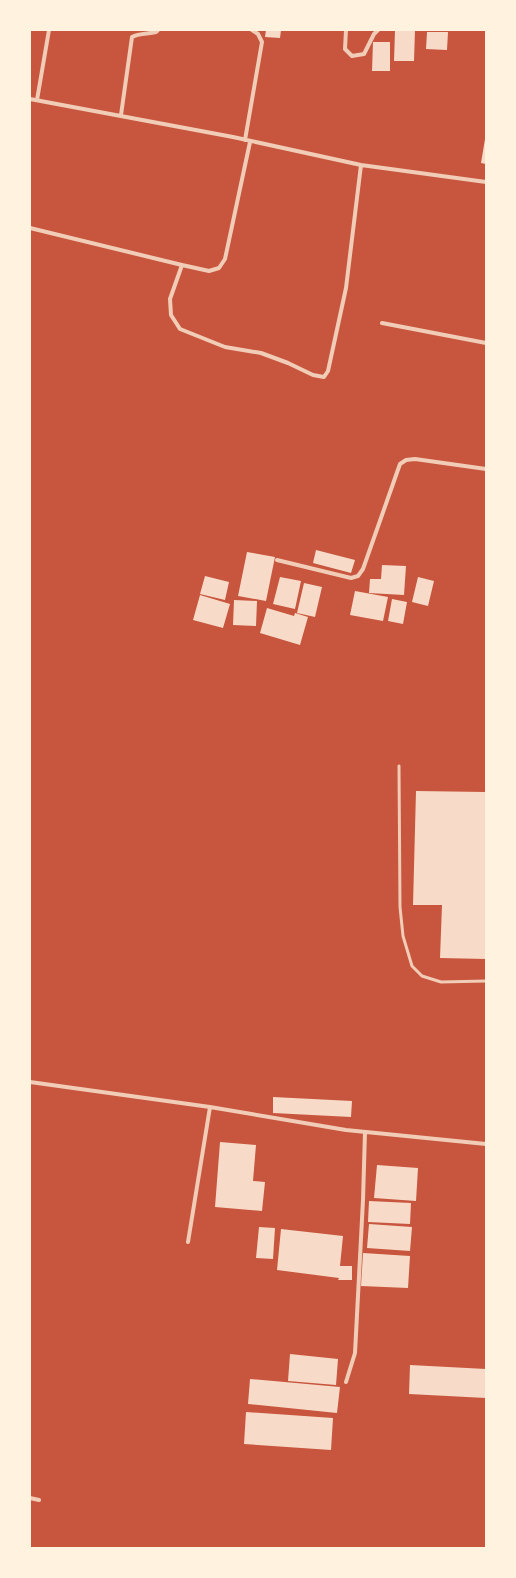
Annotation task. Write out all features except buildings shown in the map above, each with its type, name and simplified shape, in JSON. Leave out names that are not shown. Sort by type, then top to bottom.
[{"type":"street","points":[[37,100],[49,30]]},
{"type":"street","points":[[121,115],[132,37],[137,34],[148,34],[158,30]]},
{"type":"street","points":[[245,140],[262,42],[258,34],[252,30]]},
{"type":"street","points":[[346,30],[345,50],[352,56],[364,54],[374,34],[378,30]]},
{"type":"street","points":[[30,99],[121,115],[361,165],[486,182]]},
{"type":"street","points":[[30,228],[209,271],[219,268],[225,259],[250,142]]},
{"type":"street","points":[[182,265],[170,299],[171,315],[180,329],[225,347],[268,355],[313,375],[324,377],[328,371],[346,288],[361,165]]},
{"type":"street","points":[[382,323],[486,343]]},
{"type":"street","points":[[277,560],[351,578],[358,576],[363,569],[400,464],[406,460],[415,459],[486,470]]},
{"type":"street","points":[[30,1082],[210,1107],[365,1132],[486,1144]]},
{"type":"street","points":[[188,1242],[210,1107]]},
{"type":"street","points":[[346,1382],[355,1353],[365,1132]]},
{"type":"street","points":[[30,1498],[39,1500]]},
{"type":"lane","points":[[399,766],[400,907],[403,936],[412,966],[422,976],[441,982],[486,981]]}]
